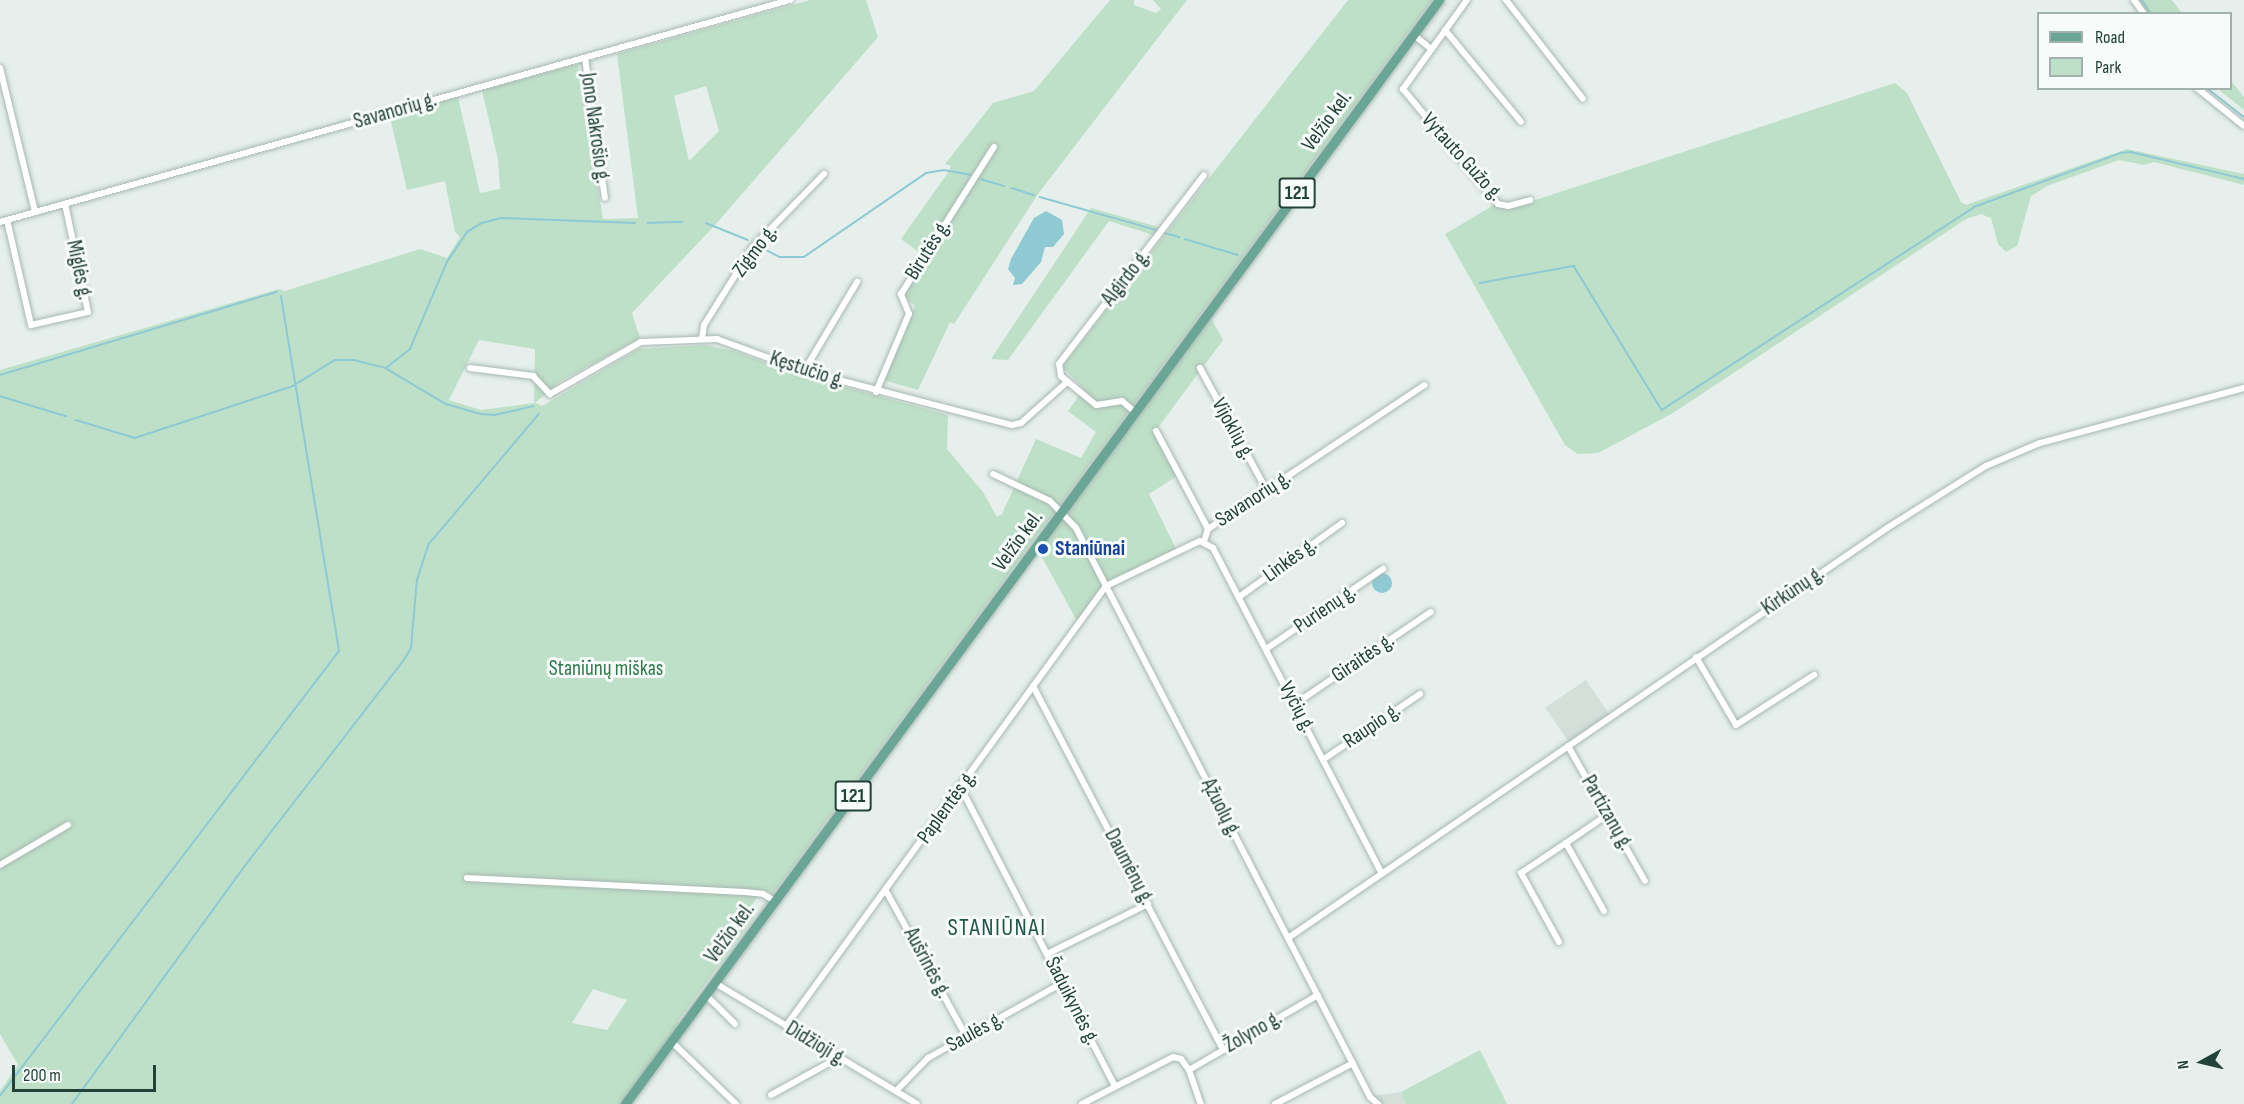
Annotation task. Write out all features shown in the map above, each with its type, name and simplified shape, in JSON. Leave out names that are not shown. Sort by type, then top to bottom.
[{"type":"main road","name":"Velžio kel.","points":[[625,1104],[1439,0]]},
{"type":"street","name":"Savanorių g.","points":[[3,221],[790,0]]},
{"type":"street","points":[[1413,34],[1430,48],[1467,0]]},
{"type":"street","points":[[1506,0],[1583,99]]},
{"type":"street","points":[[1445,30],[1521,122]]},
{"type":"street","name":"Vytauto Gužo g.","points":[[1430,48],[1403,88],[1498,204],[1508,206],[1530,200]]},
{"type":"street","name":"Jono Nakrošio g.","points":[[585,58],[605,198]]},
{"type":"street","points":[[0,68],[35,212]]},
{"type":"street","points":[[2199,90],[2244,126]]},
{"type":"street","name":"Birutės g.","points":[[876,392],[909,314],[901,294],[994,147]]},
{"type":"street","name":"Zigmo g.","points":[[702,339],[704,325],[753,247],[824,174]]},
{"type":"street","name":"Algirdo g.","points":[[1067,382],[1059,372],[1061,360],[1204,175]]},
{"type":"street","name":"Miglės g.","points":[[3,221],[29,323],[34,327],[88,312],[65,204]]},
{"type":"street","points":[[804,371],[857,282]]},
{"type":"street","name":"Kęstučio g.","points":[[470,368],[533,376],[550,394],[641,342],[702,339],[731,342],[804,371],[876,392],[1012,425],[1025,419],[1067,382]]},
{"type":"street","name":"Vijoklių g.","points":[[1200,368],[1266,489]]},
{"type":"street","points":[[1067,382],[1099,406],[1122,401],[1136,412]]},
{"type":"street","name":"Savanorių g.","points":[[1208,529],[1425,384]]},
{"type":"street","name":"Kirkūnų g.","points":[[1382,874],[1887,528],[1994,461],[2040,443],[2244,388]]},
{"type":"street","points":[[1106,586],[1204,541],[1208,529],[1156,431]]},
{"type":"street","name":"Ąžuolų g.","points":[[993,474],[1050,501],[1076,528],[1370,1097],[1378,1104]]},
{"type":"street","name":"Linkės g.","points":[[1239,597],[1342,523]]},
{"type":"street","name":"Vyčių g.","points":[[1204,541],[1213,548],[1382,874]]},
{"type":"street","name":"Purienų g.","points":[[1266,649],[1383,569]]},
{"type":"street","name":"Paplentės g.","points":[[786,1026],[1106,586]]},
{"type":"street","name":"Giraitės g.","points":[[1295,704],[1431,612]]},
{"type":"street","points":[[1696,657],[1736,725],[1814,675]]},
{"type":"street","name":"Daumėnų g.","points":[[1033,686],[1223,1049]]},
{"type":"street","name":"Raupio g.","points":[[1324,759],[1419,694]]},
{"type":"street","name":"Partizanų g.","points":[[1568,746],[1645,881]]},
{"type":"street","name":"Šaduikynės g.","points":[[961,788],[1115,1086]]},
{"type":"street","points":[[1559,942],[1521,873],[1607,815]]},
{"type":"street","points":[[0,865],[68,825]]},
{"type":"street","points":[[1566,843],[1604,911]]},
{"type":"street","points":[[1288,938],[1382,874]]},
{"type":"street","points":[[467,878],[745,892],[775,901]]},
{"type":"street","name":"Aušrinės g.","points":[[886,891],[966,1036]]},
{"type":"street","points":[[1047,954],[1148,904]]},
{"type":"street","name":"Didžioji g.","points":[[716,983],[917,1104]]},
{"type":"street","name":"Saulės g.","points":[[896,1091],[920,1064],[1062,983]]},
{"type":"street","points":[[706,995],[735,1024]]},
{"type":"street","name":"Žolyno g.","points":[[1189,1070],[1318,995]]},
{"type":"street","points":[[672,1042],[736,1104]]},
{"type":"street","points":[[771,1095],[829,1063],[835,1056]]},
{"type":"street","points":[[1082,1104],[1168,1057],[1181,1059],[1189,1070],[1201,1104]]},
{"type":"street","points":[[1275,1104],[1353,1063]]},
{"type":"street","points":[[1365,1104],[1370,1097]]},
{"type":"shaded area","points":[[1586,680],[1610,716],[1569,743],[1545,707]]},
{"type":"shaded area","points":[[1401,1092],[1406,1104],[1376,1104],[1371,1096]]},
{"type":"green space","name":"Staniūnų miškas","points":[[810,0],[866,0],[878,37],[716,224],[632,313],[640,338],[559,382],[535,403],[542,406],[639,349],[705,345],[734,351],[793,373],[948,415],[947,449],[983,492],[997,517],[1002,514],[1036,439],[1081,458],[1096,432],[1068,411],[1084,389],[1062,367],[1348,0],[1432,0],[773,893],[763,890],[747,911],[754,917],[678,1021],[676,1037],[625,1104],[0,1104],[0,1091],[18,1065],[0,1034],[0,370],[279,289],[285,291],[420,249],[447,258],[460,237],[455,232],[445,181],[407,190],[390,117],[458,97],[480,193],[500,189],[498,160],[482,90],[578,64],[603,219],[638,218],[617,54]],"holes":[[[706,86],[719,131],[689,161],[674,96]],[[479,340],[535,349],[534,403],[481,410],[449,400]],[[593,989],[627,1000],[607,1030],[572,1023]]]},
{"type":"green space","points":[[1110,0],[1134,0],[1134,5],[1156,13],[1161,9],[1153,0],[1187,0],[1038,194],[954,324],[950,322],[918,390],[883,380],[915,306],[904,296],[927,258],[901,239],[947,174],[951,166],[945,164],[993,103],[1034,91]]},
{"type":"green space","points":[[2138,0],[2172,0],[2181,12],[2146,12]]},
{"type":"green space","points":[[2232,82],[2244,97],[2244,110],[2219,90],[2232,90]]},
{"type":"green space","points":[[1895,83],[1907,93],[1961,202],[1966,205],[2127,149],[2244,174],[2244,185],[2154,162],[2144,165],[2119,160],[2047,186],[2031,196],[2017,246],[2006,252],[1998,244],[1991,218],[1981,214],[1966,219],[1673,413],[1598,453],[1578,454],[1565,445],[1445,234],[1494,205],[1511,208]]},
{"type":"green space","points":[[1091,208],[1162,228],[1156,236],[1109,221],[1008,360],[991,359]]},
{"type":"green space","points":[[1211,318],[1223,340],[1154,433],[1177,476],[1149,494],[1176,549],[1103,586],[1077,621],[1038,550]]},
{"type":"green space","points":[[1480,1050],[1507,1104],[1406,1104],[1401,1092]]},
{"type":"water","points":[[1046,211],[1062,220],[1064,234],[1053,247],[1045,247],[1041,262],[1022,284],[1013,285],[1015,278],[1008,269],[1011,259],[1034,218]]},
{"type":"water","points":[[1382,573],[1389,576],[1392,583],[1389,590],[1382,593],[1375,590],[1372,583],[1375,576]]},
{"type":"waterway","points":[[2142,0],[2150,12]]},
{"type":"waterway","points":[[2210,90],[2244,117]]},
{"type":"waterway","points":[[1480,283],[1574,266],[1662,410],[1974,207],[2121,153],[2131,152],[2244,179]]},
{"type":"waterway","points":[[759,246],[780,257],[804,257],[926,173],[944,170],[971,175]]},
{"type":"waterway","points":[[981,179],[1004,186]]},
{"type":"waterway","points":[[1012,188],[1034,195]]},
{"type":"waterway","points":[[1040,197],[1157,230]]},
{"type":"waterway","points":[[76,420],[135,438],[293,386],[335,360],[354,360],[386,368],[410,349],[447,262],[467,232],[482,223],[501,218],[635,223]]},
{"type":"waterway","points":[[648,223],[682,222]]},
{"type":"waterway","points":[[706,223],[748,240]]},
{"type":"waterway","points":[[1165,233],[1179,237]]},
{"type":"waterway","points":[[1185,239],[1238,255]]},
{"type":"waterway","points":[[0,375],[277,292]]},
{"type":"waterway","points":[[0,1096],[339,651],[281,297]]},
{"type":"waterway","points":[[387,369],[446,404],[481,414],[495,415],[533,406]]},
{"type":"waterway","points":[[0,396],[66,416]]},
{"type":"waterway","points":[[72,1104],[244,867],[404,660],[411,648],[417,580],[429,544],[539,414]]},
{"type":"place","name":"Staniūnai","points":[[1043,549]]},
{"type":"district","name":"STANIŪNAI","points":[[997,928]]}]
